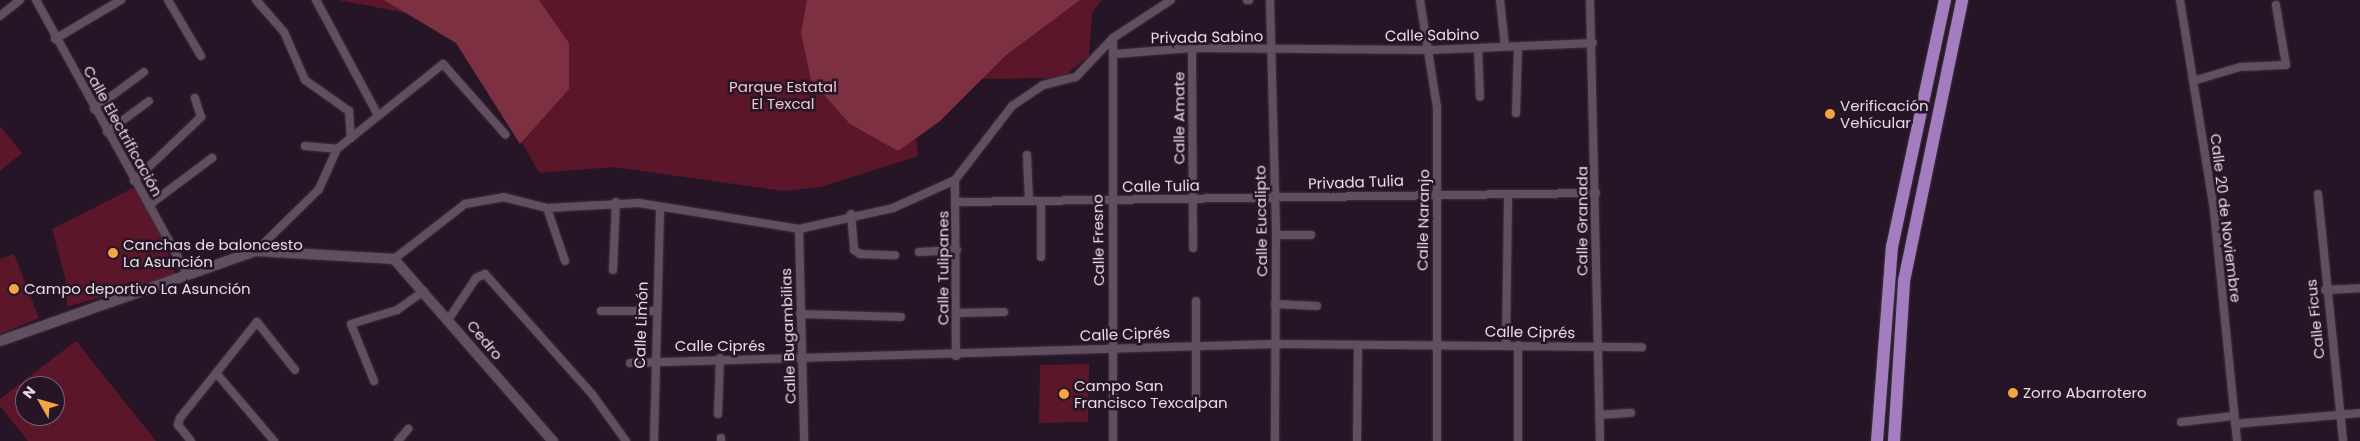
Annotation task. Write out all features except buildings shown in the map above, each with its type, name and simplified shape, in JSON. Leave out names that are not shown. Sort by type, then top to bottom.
[{"type":"main road","points":[[1877,441],[1894,238],[1945,0]]},
{"type":"main road","points":[[1894,441],[1904,281],[1917,199],[1962,0]]},
{"type":"street","points":[[0,16],[20,0]]},
{"type":"street","name":"Calle Electrificación","points":[[36,0],[55,39],[187,274]]},
{"type":"street","points":[[55,39],[121,0]]},
{"type":"street","points":[[168,0],[201,56]]},
{"type":"street","points":[[256,0],[284,32],[306,80],[349,111],[351,138]]},
{"type":"street","points":[[316,0],[378,115]]},
{"type":"street","points":[[0,341],[256,251],[394,259],[466,204],[503,197],[546,208],[616,202],[799,229],[851,214],[892,208],[955,180],[988,131],[1012,106],[1043,85],[1076,77],[1113,38],[1171,0]]},
{"type":"street","name":"Calle Eucalipto","points":[[1270,0],[1276,235],[1275,441]]},
{"type":"street","name":"Calle Naranjo","points":[[1420,0],[1431,50],[1437,107],[1435,344],[1437,441]]},
{"type":"street","points":[[1500,0],[1505,46]]},
{"type":"street","name":"Calle Granada","points":[[1590,0],[1593,43],[1600,441]]},
{"type":"street","name":"Calle 20 de Noviembre","points":[[2180,0],[2214,210],[2237,441]]},
{"type":"street","points":[[2194,81],[2240,67],[2286,65],[2276,5]]},
{"type":"street","name":"Calle Fresno","points":[[1113,38],[1111,200],[1113,441]]},
{"type":"street","name":"Calle Sabino","points":[[1272,50],[1431,50],[1593,43]]},
{"type":"street","points":[[1516,113],[1518,47]]},
{"type":"street","name":"Privada Sabino","points":[[1114,54],[1192,48],[1272,50]]},
{"type":"street","name":"Calle Amate","points":[[1192,48],[1193,248]]},
{"type":"street","points":[[1478,48],[1480,97]]},
{"type":"street","points":[[256,251],[319,189],[337,149],[443,64],[505,134]]},
{"type":"street","points":[[94,109],[144,72]]},
{"type":"street","points":[[134,181],[201,117],[195,98]]},
{"type":"street","points":[[107,132],[149,101]]},
{"type":"street","points":[[304,146],[337,149]]},
{"type":"street","points":[[1027,155],[1029,201]]},
{"type":"street","points":[[149,206],[212,158]]},
{"type":"street","name":"Calle Tulipanes","points":[[955,180],[957,202],[956,356]]},
{"type":"street","points":[[1437,193],[1508,196],[1596,193]]},
{"type":"street","name":"Privada Tulia","points":[[1275,198],[1437,193]]},
{"type":"street","name":"Calle Ficus","points":[[2318,194],[2325,290],[2343,441]]},
{"type":"street","points":[[1506,345],[1508,196]]},
{"type":"street","name":"Calle Tulia","points":[[957,202],[1275,198]]},
{"type":"street","points":[[613,270],[616,202]]},
{"type":"street","points":[[1040,257],[1041,202]]},
{"type":"street","points":[[546,208],[565,261]]},
{"type":"street","name":"Calle Limón","points":[[654,441],[654,311],[660,209]]},
{"type":"street","points":[[851,214],[854,250],[860,254],[895,255]]},
{"type":"street","name":"Calle Bugambilias","points":[[799,229],[800,314],[804,361],[804,441]]},
{"type":"street","points":[[1276,235],[1311,235]]},
{"type":"street","points":[[919,252],[957,250]]},
{"type":"street","name":"Cedro","points":[[394,259],[424,291],[553,441]]},
{"type":"street","points":[[448,320],[476,278],[485,274],[592,394],[626,441]]},
{"type":"street","points":[[2325,290],[2360,288]]},
{"type":"street","points":[[374,380],[350,324],[397,310],[424,291]]},
{"type":"street","points":[[1196,301],[1196,396]]},
{"type":"street","points":[[1275,304],[1317,306]]},
{"type":"street","points":[[601,311],[654,311]]},
{"type":"street","points":[[956,313],[1004,312]]},
{"type":"street","points":[[800,314],[901,317]]},
{"type":"street","points":[[191,441],[178,425],[257,322],[295,370]]},
{"type":"street","name":"Calle Ciprés","points":[[630,363],[720,358],[804,361],[1196,345],[1435,344],[1642,347]]},
{"type":"street","points":[[1357,441],[1358,345]]},
{"type":"street","points":[[1518,345],[1518,441]]},
{"type":"street","points":[[718,414],[720,358]]},
{"type":"street","points":[[217,374],[274,441]]},
{"type":"street","points":[[1599,414],[1631,413]]},
{"type":"street","points":[[2181,422],[2360,413]]},
{"type":"street","points":[[398,441],[408,429]]},
{"type":"green space","name":"Parque Estatal El Texcal","points":[[338,0],[1102,0],[1092,12],[1089,56],[1062,78],[974,79],[913,106],[918,156],[821,187],[783,191],[614,167],[539,173],[471,50],[428,17]]},
{"type":"green space","points":[[0,126],[22,153],[0,171]]},
{"type":"green space","name":"Canchas de baloncesto La Asunción","points":[[135,187],[160,231],[176,275],[67,307],[67,285],[52,229]]},
{"type":"green space","name":"Campo deportivo La Asunción","points":[[14,254],[39,318],[0,334],[0,259]]},
{"type":"green space","points":[[76,341],[156,441],[28,441],[16,426],[65,426],[65,376],[30,376]]},
{"type":"green space","name":"Campo San Francisco Texcalpan","points":[[1089,364],[1088,422],[1039,423],[1040,365]]},
{"type":"green space","points":[[15,388],[15,425],[0,406],[0,399]]},
{"type":"shaded area","points":[[384,0],[539,0],[569,43],[569,89],[520,144],[456,43]]},
{"type":"shaded area","points":[[807,0],[1080,0],[1005,56],[940,121],[898,151],[850,124],[811,80],[801,33]]},
{"type":"place","name":"Verificación Vehícular","points":[[1830,114]]},
{"type":"place","name":"Canchas de baloncesto La Asunción","points":[[113,253]]},
{"type":"place","name":"Campo deportivo La Asunción","points":[[14,289]]},
{"type":"place","name":"Zorro Abarrotero","points":[[2013,393]]},
{"type":"place","name":"Campo San Francisco Texcalpan","points":[[1064,394]]}]
